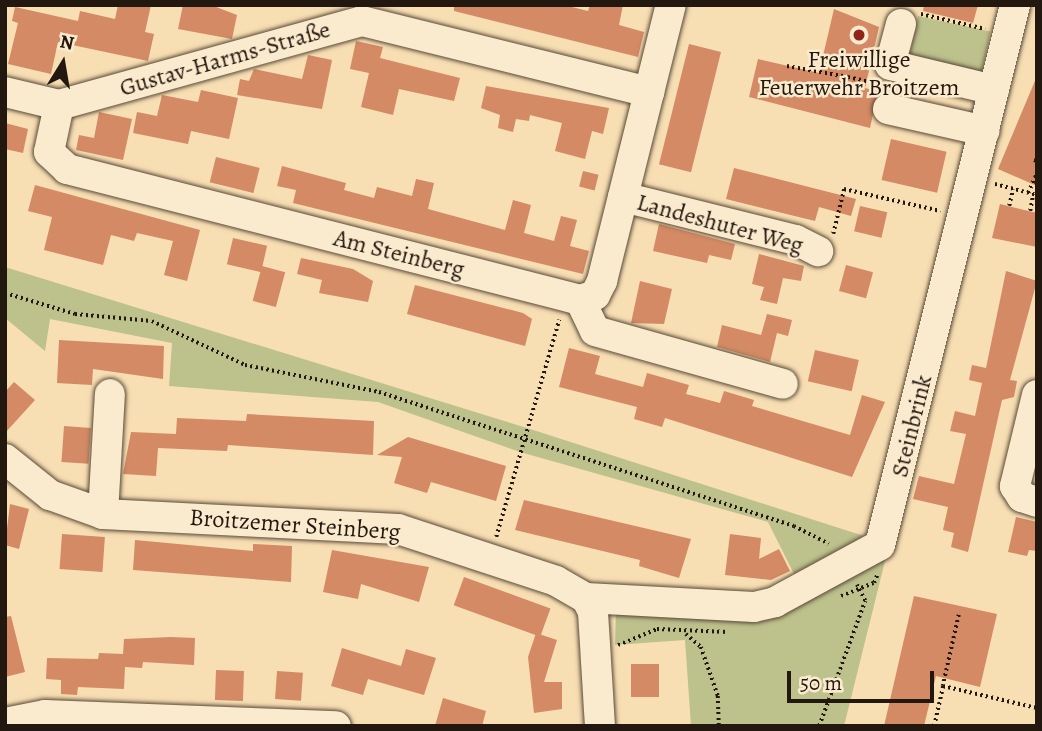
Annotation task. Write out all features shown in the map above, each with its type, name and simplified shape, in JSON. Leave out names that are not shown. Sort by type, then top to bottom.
[{"type":"street","name":"Landeshuter Weg","points":[[573,298],[595,295],[602,281],[671,5]]},
{"type":"street","name":"Steinbrink","points":[[586,598],[754,607],[845,565],[880,545],[886,531],[1015,5]]},
{"type":"street","points":[[909,19],[890,65],[995,90]]},
{"type":"street","name":"Gustav-Harms-Straße","points":[[5,92],[59,105],[362,21],[649,92]]},
{"type":"street","name":"Am Steinberg","points":[[59,105],[49,152],[66,169],[573,298]]},
{"type":"street","points":[[888,109],[985,131]]},
{"type":"street","name":"Landeshuter Weg","points":[[623,197],[796,240],[818,251]]},
{"type":"street","points":[[573,298],[594,331],[783,384]]},
{"type":"street","points":[[103,514],[110,394]]},
{"type":"street","points":[[1027,497],[1037,395]]},
{"type":"street","name":"Broitzemer Steinberg","points":[[5,459],[50,495],[103,514],[350,523],[398,529],[491,556],[586,598]]},
{"type":"street","points":[[586,598],[596,635],[600,726]]},
{"type":"street","points":[[5,723],[45,715],[336,726]]},
{"type":"path","points":[[909,19],[1008,35]]},
{"type":"path","points":[[787,66],[848,76],[847,84]]},
{"type":"path","points":[[1030,211],[1037,173]]},
{"type":"path","points":[[973,179],[1032,194]]},
{"type":"path","points":[[818,251],[831,240],[844,189],[964,217]]},
{"type":"path","points":[[1009,206],[1013,189]]},
{"type":"path","points":[[5,293],[75,314],[152,321],[245,365],[379,392],[526,443],[794,526],[821,537],[845,565],[866,601],[819,726]]},
{"type":"path","points":[[491,556],[573,298]]},
{"type":"path","points":[[934,726],[959,615]]},
{"type":"path","points":[[684,633],[701,647],[718,696],[719,726]]},
{"type":"path","points":[[943,686],[1037,708]]},
{"type":"green space","points":[[918,16],[990,31],[981,75],[909,60]]},
{"type":"green space","points":[[5,267],[527,428],[864,536],[794,574],[768,522],[520,452],[378,402],[169,386],[172,343],[50,319],[45,351],[5,318]]},
{"type":"green space","points":[[888,549],[844,726],[691,726],[685,640],[615,645],[616,610],[756,615]]},
{"type":"building","points":[[118,5],[151,5],[145,32],[154,34],[148,61],[58,42],[51,74],[8,64],[18,23],[12,21],[15,7],[78,21],[80,11],[115,19]]},
{"type":"building","points":[[183,5],[211,5],[237,15],[232,39],[178,29]]},
{"type":"building","points":[[454,5],[564,5],[588,11],[590,5],[623,5],[619,25],[644,32],[638,57],[454,11]]},
{"type":"building","points":[[924,5],[978,5],[973,23],[923,11]]},
{"type":"building","points":[[834,9],[879,27],[865,88],[878,91],[870,128],[749,97],[758,59],[819,73]]},
{"type":"building","points":[[356,41],[383,47],[380,58],[460,78],[454,101],[399,89],[393,115],[361,107],[369,73],[350,69]]},
{"type":"building","points":[[689,44],[721,52],[691,172],[659,164]]},
{"type":"building","points":[[308,55],[332,60],[322,109],[237,95],[240,79],[249,81],[254,69],[302,79]]},
{"type":"building","points":[[1037,76],[1037,186],[998,169]]},
{"type":"building","points":[[486,86],[609,108],[603,134],[592,131],[585,159],[555,151],[562,123],[530,115],[529,121],[516,119],[513,132],[498,128],[500,115],[481,108]]},
{"type":"building","points":[[201,90],[238,98],[229,139],[191,131],[188,144],[133,133],[137,112],[157,116],[162,95],[198,102]]},
{"type":"building","points":[[99,112],[132,119],[123,160],[76,150],[79,135],[94,138]]},
{"type":"building","points":[[5,123],[28,129],[23,153],[5,149]]},
{"type":"building","points":[[891,139],[947,152],[937,193],[882,180]]},
{"type":"building","points":[[216,157],[260,168],[253,193],[210,182]]},
{"type":"building","points":[[282,166],[346,183],[344,190],[374,198],[377,187],[412,196],[416,179],[434,183],[428,209],[505,230],[513,200],[531,205],[524,233],[554,241],[561,216],[577,220],[570,246],[589,251],[583,274],[293,203],[296,190],[277,186]]},
{"type":"building","points":[[734,168],[856,199],[851,216],[819,207],[815,221],[726,199]]},
{"type":"building","points":[[583,171],[599,175],[595,190],[579,187]]},
{"type":"building","points":[[35,185],[200,230],[187,281],[164,275],[173,241],[137,233],[134,241],[111,235],[103,265],[44,250],[52,217],[28,211]]},
{"type":"building","points":[[1000,204],[1037,213],[1037,247],[992,238]]},
{"type":"building","points":[[860,206],[887,212],[881,238],[854,231]]},
{"type":"building","points":[[659,224],[735,244],[731,260],[709,255],[707,263],[653,251]]},
{"type":"building","points":[[233,238],[267,246],[261,272],[227,264]]},
{"type":"building","points":[[759,254],[804,266],[801,281],[783,278],[777,304],[760,300],[764,287],[752,284]]},
{"type":"building","points":[[301,258],[353,269],[373,281],[368,302],[319,293],[322,280],[297,274]]},
{"type":"building","points":[[846,265],[873,272],[866,298],[839,291]]},
{"type":"building","points":[[262,266],[285,272],[276,307],[253,301]]},
{"type":"building","points":[[1006,271],[1037,281],[1010,380],[1017,381],[1014,397],[1002,400],[968,552],[951,547],[954,533],[943,530],[948,507],[913,499],[919,476],[954,484],[966,434],[950,431],[955,411],[975,416],[982,383],[969,380],[972,365],[986,368]]},
{"type":"building","points":[[640,281],[672,289],[664,324],[631,323]]},
{"type":"building","points":[[415,285],[523,313],[532,319],[525,346],[407,314]]},
{"type":"building","points":[[767,314],[792,320],[788,336],[777,333],[770,362],[717,347],[722,325],[761,335]]},
{"type":"building","points":[[59,340],[164,346],[163,379],[93,369],[92,385],[57,383]]},
{"type":"building","points":[[569,348],[600,356],[595,374],[643,387],[647,373],[689,385],[686,394],[720,403],[724,391],[754,400],[752,406],[850,435],[862,395],[885,402],[852,477],[665,418],[662,427],[634,419],[637,407],[559,387]]},
{"type":"building","points":[[815,350],[859,360],[852,391],[808,381]]},
{"type":"building","points":[[14,382],[35,400],[5,433],[5,392]]},
{"type":"building","points":[[247,414],[374,421],[373,455],[228,445],[227,451],[158,448],[156,476],[123,474],[131,432],[176,434],[177,418],[246,421]]},
{"type":"building","points":[[64,426],[91,428],[88,464],[61,462]]},
{"type":"building","points":[[408,437],[506,466],[496,501],[431,482],[427,493],[394,483],[402,457],[377,455]]},
{"type":"building","points":[[524,500],[691,539],[679,578],[639,566],[640,560],[515,530]]},
{"type":"building","points":[[10,504],[29,509],[19,549],[5,545]]},
{"type":"building","points":[[1016,517],[1037,522],[1037,551],[1029,550],[1027,556],[1008,552]]},
{"type":"building","points":[[62,534],[105,537],[102,572],[60,569]]},
{"type":"building","points":[[730,534],[761,538],[759,559],[779,549],[790,571],[771,580],[725,575]]},
{"type":"building","points":[[135,540],[253,551],[253,544],[292,546],[291,582],[133,570]]},
{"type":"building","points":[[332,550],[429,567],[419,602],[361,584],[358,599],[323,592]]},
{"type":"building","points":[[464,577],[550,608],[540,637],[454,605]]},
{"type":"building","points":[[914,596],[997,614],[980,687],[936,676],[924,726],[884,726]]},
{"type":"building","points":[[11,616],[25,672],[5,677],[5,617]]},
{"type":"building","points":[[536,633],[557,640],[544,682],[562,682],[562,709],[534,713],[528,657]]},
{"type":"building","points":[[195,638],[194,665],[143,662],[142,668],[125,667],[124,689],[78,687],[77,695],[61,694],[61,680],[46,679],[47,658],[98,659],[99,653],[123,654],[124,639]]},
{"type":"building","points":[[342,648],[401,666],[406,649],[436,658],[424,695],[368,679],[363,695],[331,686]]},
{"type":"building","points":[[631,664],[659,664],[659,697],[631,697]]},
{"type":"building","points":[[216,670],[244,671],[243,701],[215,700]]},
{"type":"building","points":[[277,671],[303,673],[301,701],[275,699]]},
{"type":"building","points":[[443,698],[486,711],[482,726],[435,726]]},
{"type":"place","name":"Freiwillige Feuerwehr Broitzem","points":[[859,35]]}]
